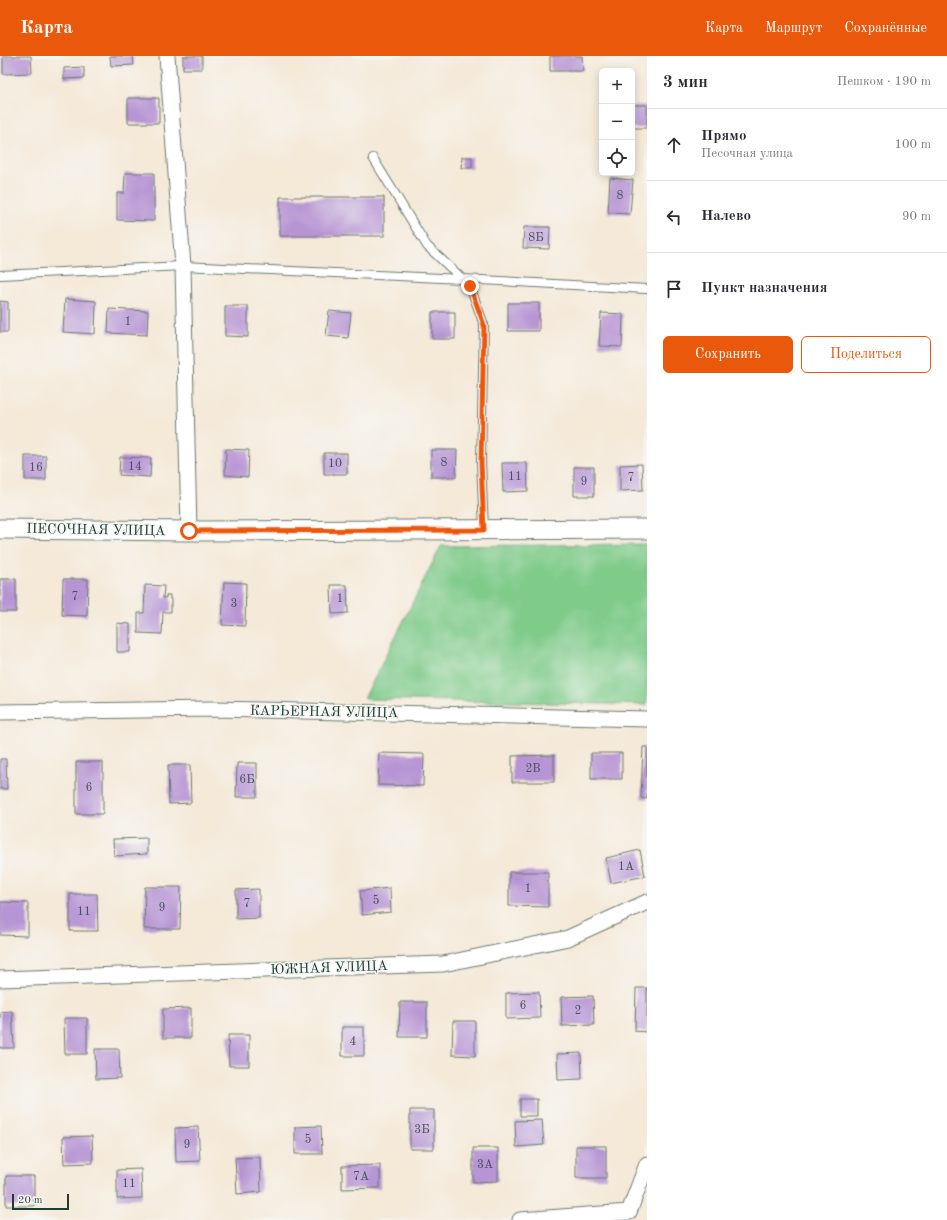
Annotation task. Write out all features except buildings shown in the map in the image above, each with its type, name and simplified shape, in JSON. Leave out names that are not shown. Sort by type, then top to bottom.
[{"type":"street","points":[[167,56],[183,266],[189,531]]},
{"type":"street","name":"ПЕСОЧНАЯ УЛИЦА","points":[[0,528],[189,531],[647,529]]},
{"type":"street","name":"КАРЬЕРНАЯ УЛИЦА","points":[[0,712],[213,710],[647,719]]},
{"type":"street","name":"ЮЖНАЯ УЛИЦА","points":[[0,980],[443,964],[568,938],[647,902]]},
{"type":"street","points":[[520,1220],[629,1212],[647,1164]]},
{"type":"lane","points":[[373,158],[427,246],[470,286],[484,325],[481,462],[484,530]]},
{"type":"lane","points":[[0,275],[183,266],[647,289]]},
{"type":"green space","points":[[647,544],[647,705],[364,699],[441,546]]},
{"type":"route","points":[[189,531],[484,530],[481,462],[484,325],[470,286]]}]
